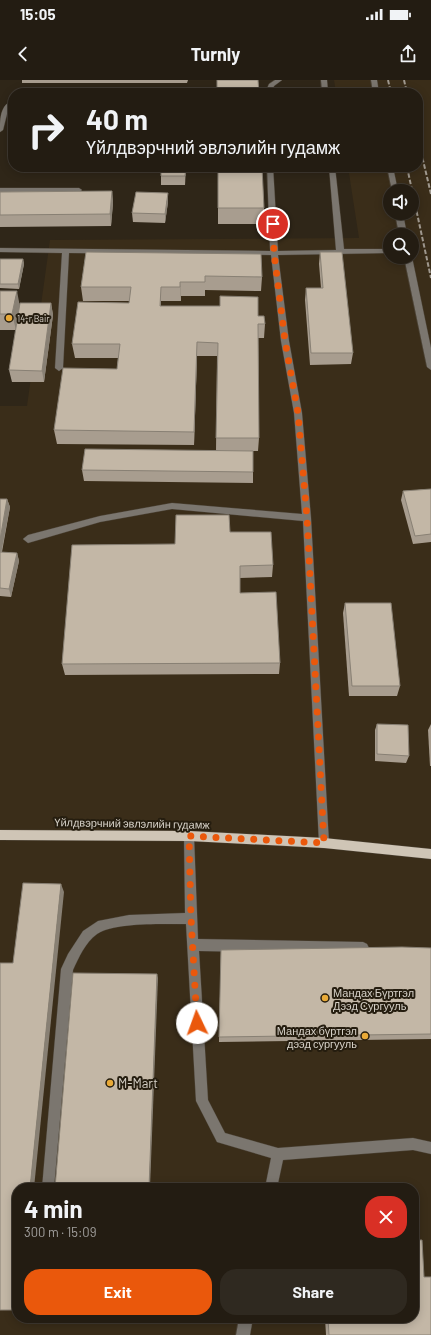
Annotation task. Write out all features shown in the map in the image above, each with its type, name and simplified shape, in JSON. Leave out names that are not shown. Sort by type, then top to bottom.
[{"type":"main road","name":"Үйлдвэрчний эвлэлийн гудамж","points":[[0,835],[189,836],[324,843],[431,854]]},
{"type":"street","points":[[270,88],[271,85],[279,80]]},
{"type":"street","points":[[0,130],[3,116],[8,106]]},
{"type":"street","points":[[270,172],[274,253],[285,341],[298,413],[307,518],[324,843]]},
{"type":"street","points":[[332,172],[340,251]]},
{"type":"street","points":[[391,172],[394,184]]},
{"type":"street","points":[[0,190],[79,190]]},
{"type":"street","points":[[0,250],[10,253],[66,250],[274,253],[383,251]]},
{"type":"street","points":[[59,368],[66,250]]},
{"type":"street","points":[[409,264],[431,367]]},
{"type":"street","points":[[28,539],[100,519],[172,506],[307,518]]},
{"type":"street","points":[[189,836],[191,918],[202,1101],[221,1138],[278,1154],[413,1144],[431,1148]]},
{"type":"street","points":[[48,1183],[67,970],[76,951],[85,938],[98,927],[118,922],[191,918]]},
{"type":"street","points":[[193,945],[316,946],[378,949]]},
{"type":"street","points":[[272,1183],[278,1154]]},
{"type":"street","points":[[243,1335],[245,1323]]},
{"type":"shaded area","points":[[334,80],[431,80],[431,1335],[0,1335],[0,406],[27,406],[50,240],[359,238],[349,172],[423,172],[423,88],[335,88]]},
{"type":"building","points":[[217,80],[258,80],[259,88],[217,88]]},
{"type":"building","points":[[161,172],[185,172],[185,176],[161,176]]},
{"type":"building","points":[[218,172],[262,172],[264,208],[218,208]]},
{"type":"building","points":[[112,191],[110,214],[0,215],[0,192]]},
{"type":"building","points":[[136,192],[168,193],[165,214],[132,213]]},
{"type":"building","points":[[86,252],[261,254],[262,277],[205,276],[205,282],[180,282],[180,287],[161,287],[160,306],[220,306],[220,296],[258,297],[258,316],[264,316],[265,324],[258,324],[259,438],[216,438],[218,343],[197,342],[194,432],[54,430],[63,368],[117,369],[120,344],[72,344],[78,302],[129,303],[131,287],[81,287]]},
{"type":"building","points":[[320,252],[342,252],[353,353],[311,353],[306,288],[323,288]]},
{"type":"building","points":[[0,259],[23,259],[18,284],[0,284]]},
{"type":"building","points":[[0,291],[17,291],[12,314],[0,314]]},
{"type":"building","points":[[20,303],[51,303],[42,371],[9,370]]},
{"type":"building","points":[[85,449],[253,451],[253,472],[82,470]]},
{"type":"building","points":[[431,489],[431,534],[415,536],[403,491]]},
{"type":"building","points":[[0,499],[7,499],[0,540]]},
{"type":"building","points":[[176,515],[229,515],[230,532],[271,532],[273,565],[240,566],[240,593],[276,592],[280,663],[62,664],[72,545],[175,544]]},
{"type":"building","points":[[0,552],[17,553],[9,589],[0,588]]},
{"type":"building","points":[[345,603],[391,603],[400,686],[352,686]]},
{"type":"building","points":[[377,724],[408,725],[409,756],[377,754]]},
{"type":"building","points":[[23,883],[61,884],[31,1183],[12,1183],[12,1310],[0,1310],[0,963],[13,963]]},
{"type":"building","name":"Мандах Бүртгэл Дээд Сургууль","points":[[402,947],[431,948],[431,1034],[219,1037],[221,950]]},
{"type":"building","name":"M-Mart","points":[[73,973],[157,974],[149,1183],[55,1183]]},
{"type":"building","points":[[419,1240],[422,1240],[424,1277],[431,1277],[431,1335],[329,1335],[328,1323],[419,1323]]},
{"type":"railway","points":[[388,80],[390,88]]},
{"type":"railway","points":[[404,80],[406,88]]},
{"type":"railway","points":[[423,160],[431,194]]},
{"type":"railway","points":[[408,172],[431,278]]},
{"type":"place","name":"14-r Bair","points":[[9,318]]},
{"type":"place","name":"Мандах Бүртгэл Дээд Сургууль","points":[[325,998]]},
{"type":"place","name":"Мандах бүртгэл дээд сургууль","points":[[365,1036]]},
{"type":"place","name":"M-Mart","points":[[110,1083]]},
{"type":"route","points":[[197,1023],[191,918],[189,836],[324,843],[307,518],[298,413],[285,341],[274,253],[273,224]]}]
